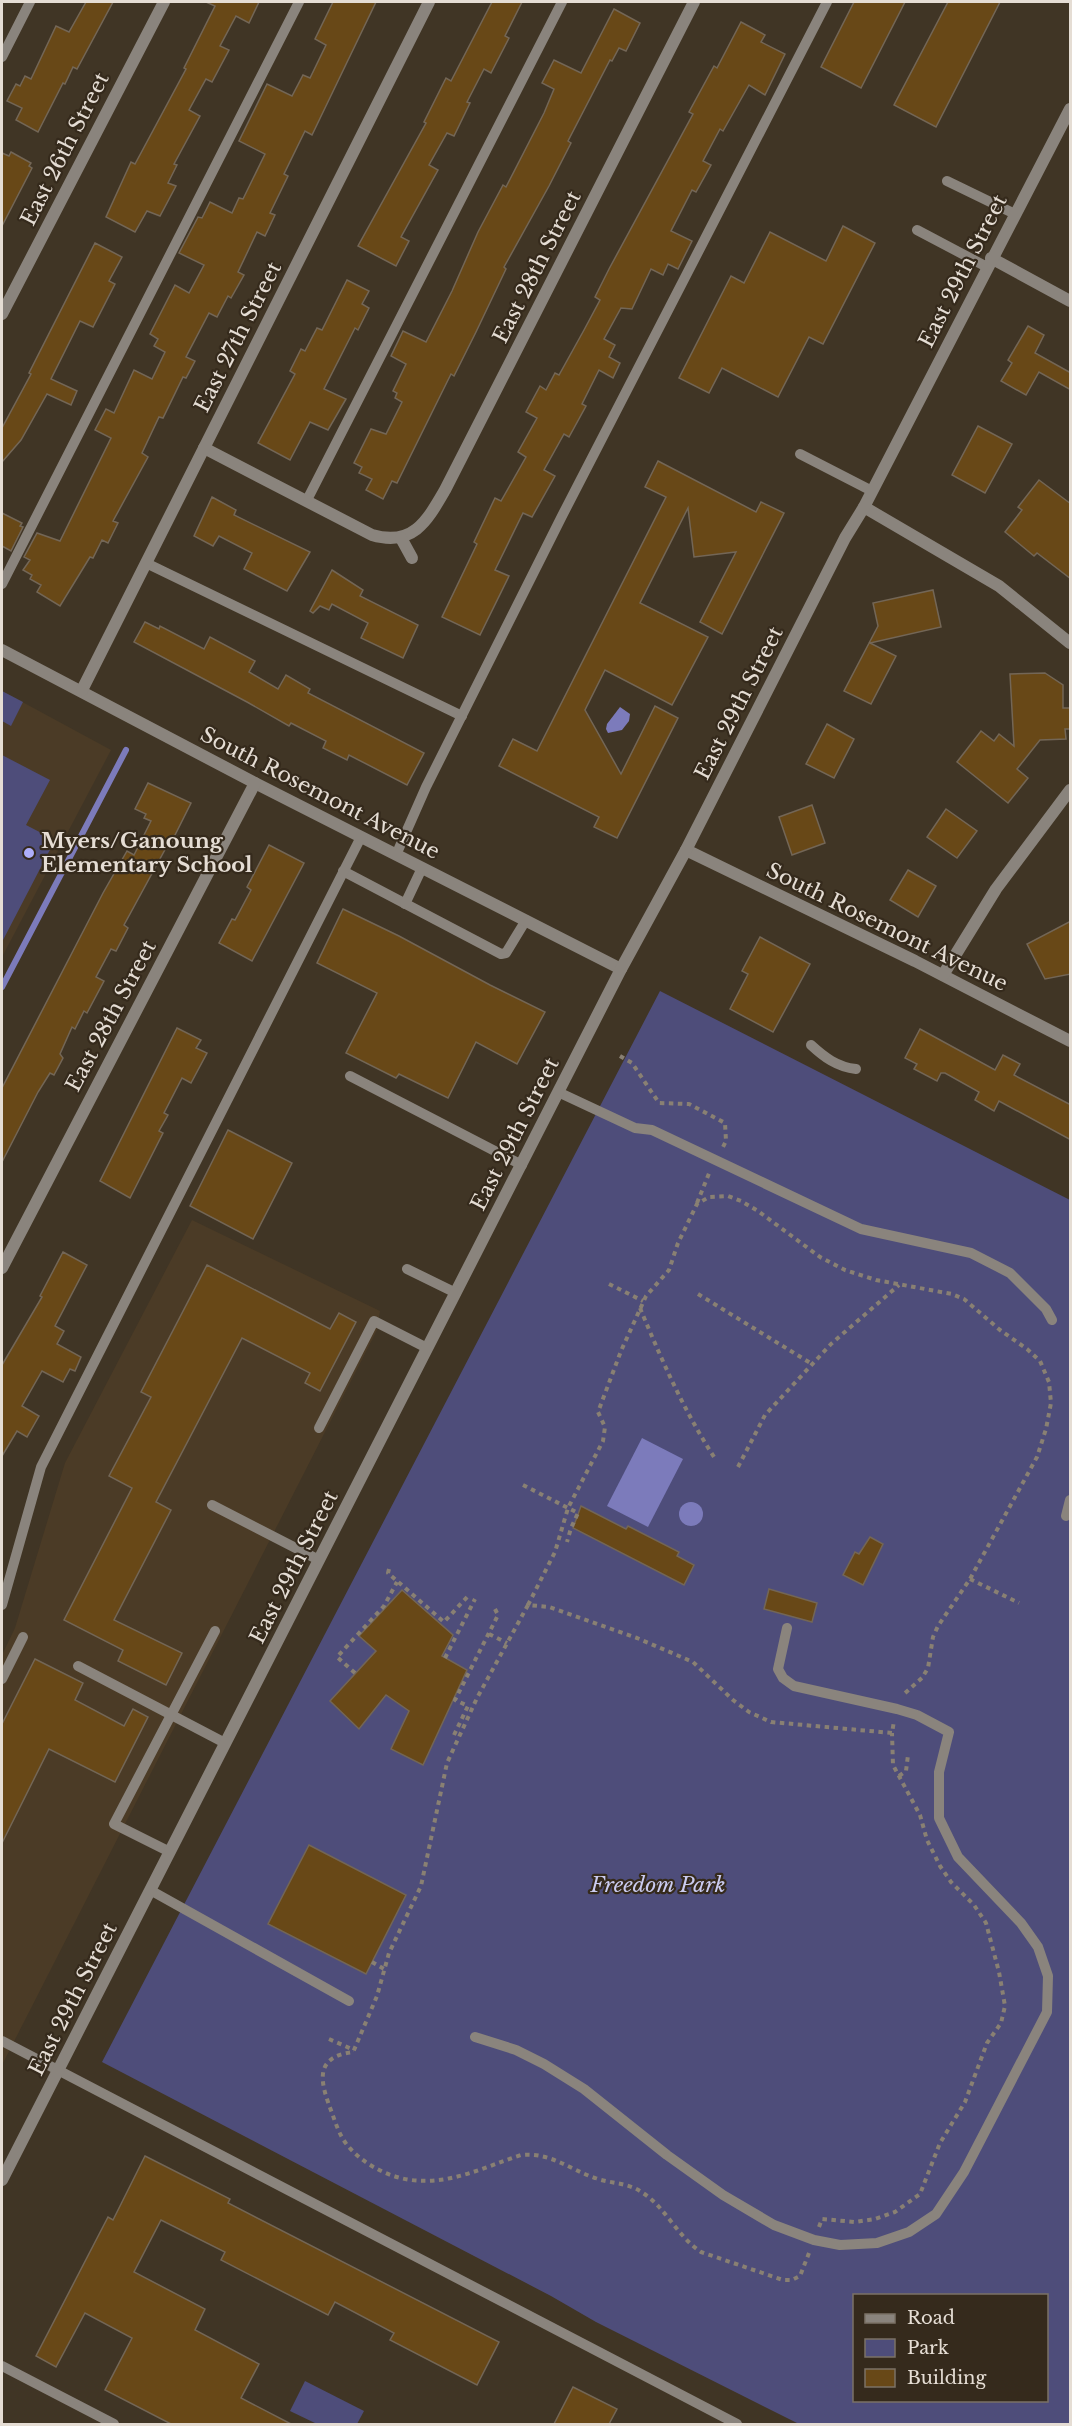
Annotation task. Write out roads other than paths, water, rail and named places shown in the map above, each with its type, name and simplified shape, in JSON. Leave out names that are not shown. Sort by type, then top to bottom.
[{"type":"street","name":"East 26th Street","points":[[2,314],[164,2]]},
{"type":"street","name":"East 27th Street","points":[[82,690],[429,2]]},
{"type":"street","name":"East 28th Street","points":[[401,538],[410,535],[421,525],[445,490],[694,2]]},
{"type":"street","name":"East 29th Street","points":[[2,2178],[621,969],[686,850],[845,538],[864,507],[1071,109]]},
{"type":"street","points":[[989,263],[1071,301]]},
{"type":"street","points":[[204,448],[307,500],[364,532],[382,538],[401,538],[412,558]]},
{"type":"street","points":[[864,507],[999,586],[1071,644]]},
{"type":"street","name":"South Rosemont Avenue","points":[[2,650],[82,690],[255,783],[621,969]]},
{"type":"street","name":"East 28th Street","points":[[2,1268],[255,783]]},
{"type":"street","points":[[943,975],[996,889],[1071,790]]},
{"type":"street","name":"South Rosemont Avenue","points":[[686,850],[943,975],[1071,1041]]},
{"type":"lane","points":[[2,57],[30,2]]},
{"type":"lane","points":[[2,584],[299,2]]},
{"type":"lane","points":[[307,500],[562,2]]},
{"type":"lane","points":[[396,855],[462,716],[671,301],[827,2]]},
{"type":"lane","points":[[947,181],[1015,214]]},
{"type":"lane","points":[[917,230],[989,263]]},
{"type":"lane","points":[[800,454],[872,491]]},
{"type":"lane","points":[[146,562],[462,716]]},
{"type":"lane","points":[[2,1605],[41,1467],[361,837]]},
{"type":"lane","points":[[405,904],[422,868]]},
{"type":"lane","points":[[344,871],[501,954],[506,953],[526,920]]},
{"type":"lane","points":[[811,1045],[843,1068],[856,1069]]},
{"type":"lane","points":[[350,1076],[522,1165]]},
{"type":"lane","points":[[558,1092],[635,1128],[652,1130],[861,1229],[971,1253],[1010,1273],[1046,1309],[1052,1320]]},
{"type":"lane","points":[[407,1269],[456,1293]]},
{"type":"lane","points":[[319,1428],[374,1321],[427,1348]]},
{"type":"lane","points":[[1066,1516],[1071,1500]]},
{"type":"lane","points":[[212,1505],[319,1560]]},
{"type":"lane","points":[[475,2037],[516,2050],[544,2064],[584,2089],[667,2155],[723,2195],[774,2224],[814,2240],[840,2245],[877,2243],[909,2232],[936,2214],[964,2172],[1047,2012],[1048,1976],[1038,1947],[1021,1923],[958,1857],[939,1818],[939,1772],[949,1732],[917,1715],[897,1708],[794,1686],[783,1678],[778,1669],[787,1628]]},
{"type":"lane","points":[[170,1852],[114,1824],[215,1631]]},
{"type":"lane","points":[[2,1679],[23,1637]]},
{"type":"lane","points":[[78,1666],[225,1743]]},
{"type":"lane","points":[[150,1890],[349,2001]]},
{"type":"lane","points":[[2,2041],[737,2424]]},
{"type":"lane","points":[[2,2366],[114,2424]]},
{"type":"water","points":[[620,707],[630,714],[629,721],[622,730],[608,733],[607,724]]},
{"type":"water","points":[[642,1438],[683,1459],[648,1527],[607,1506]]},
{"type":"water","points":[[691,1502],[700,1505],[703,1514],[700,1523],[691,1526],[682,1523],[679,1514],[682,1505]]},
{"type":"waterway","points":[[2,987],[126,750]]},
{"type":"place","name":"Myers/Ganoung Elementary School","points":[[29,853]]},
{"type":"park label","name":"Freedom Park","points":[[658,1885]]}]
